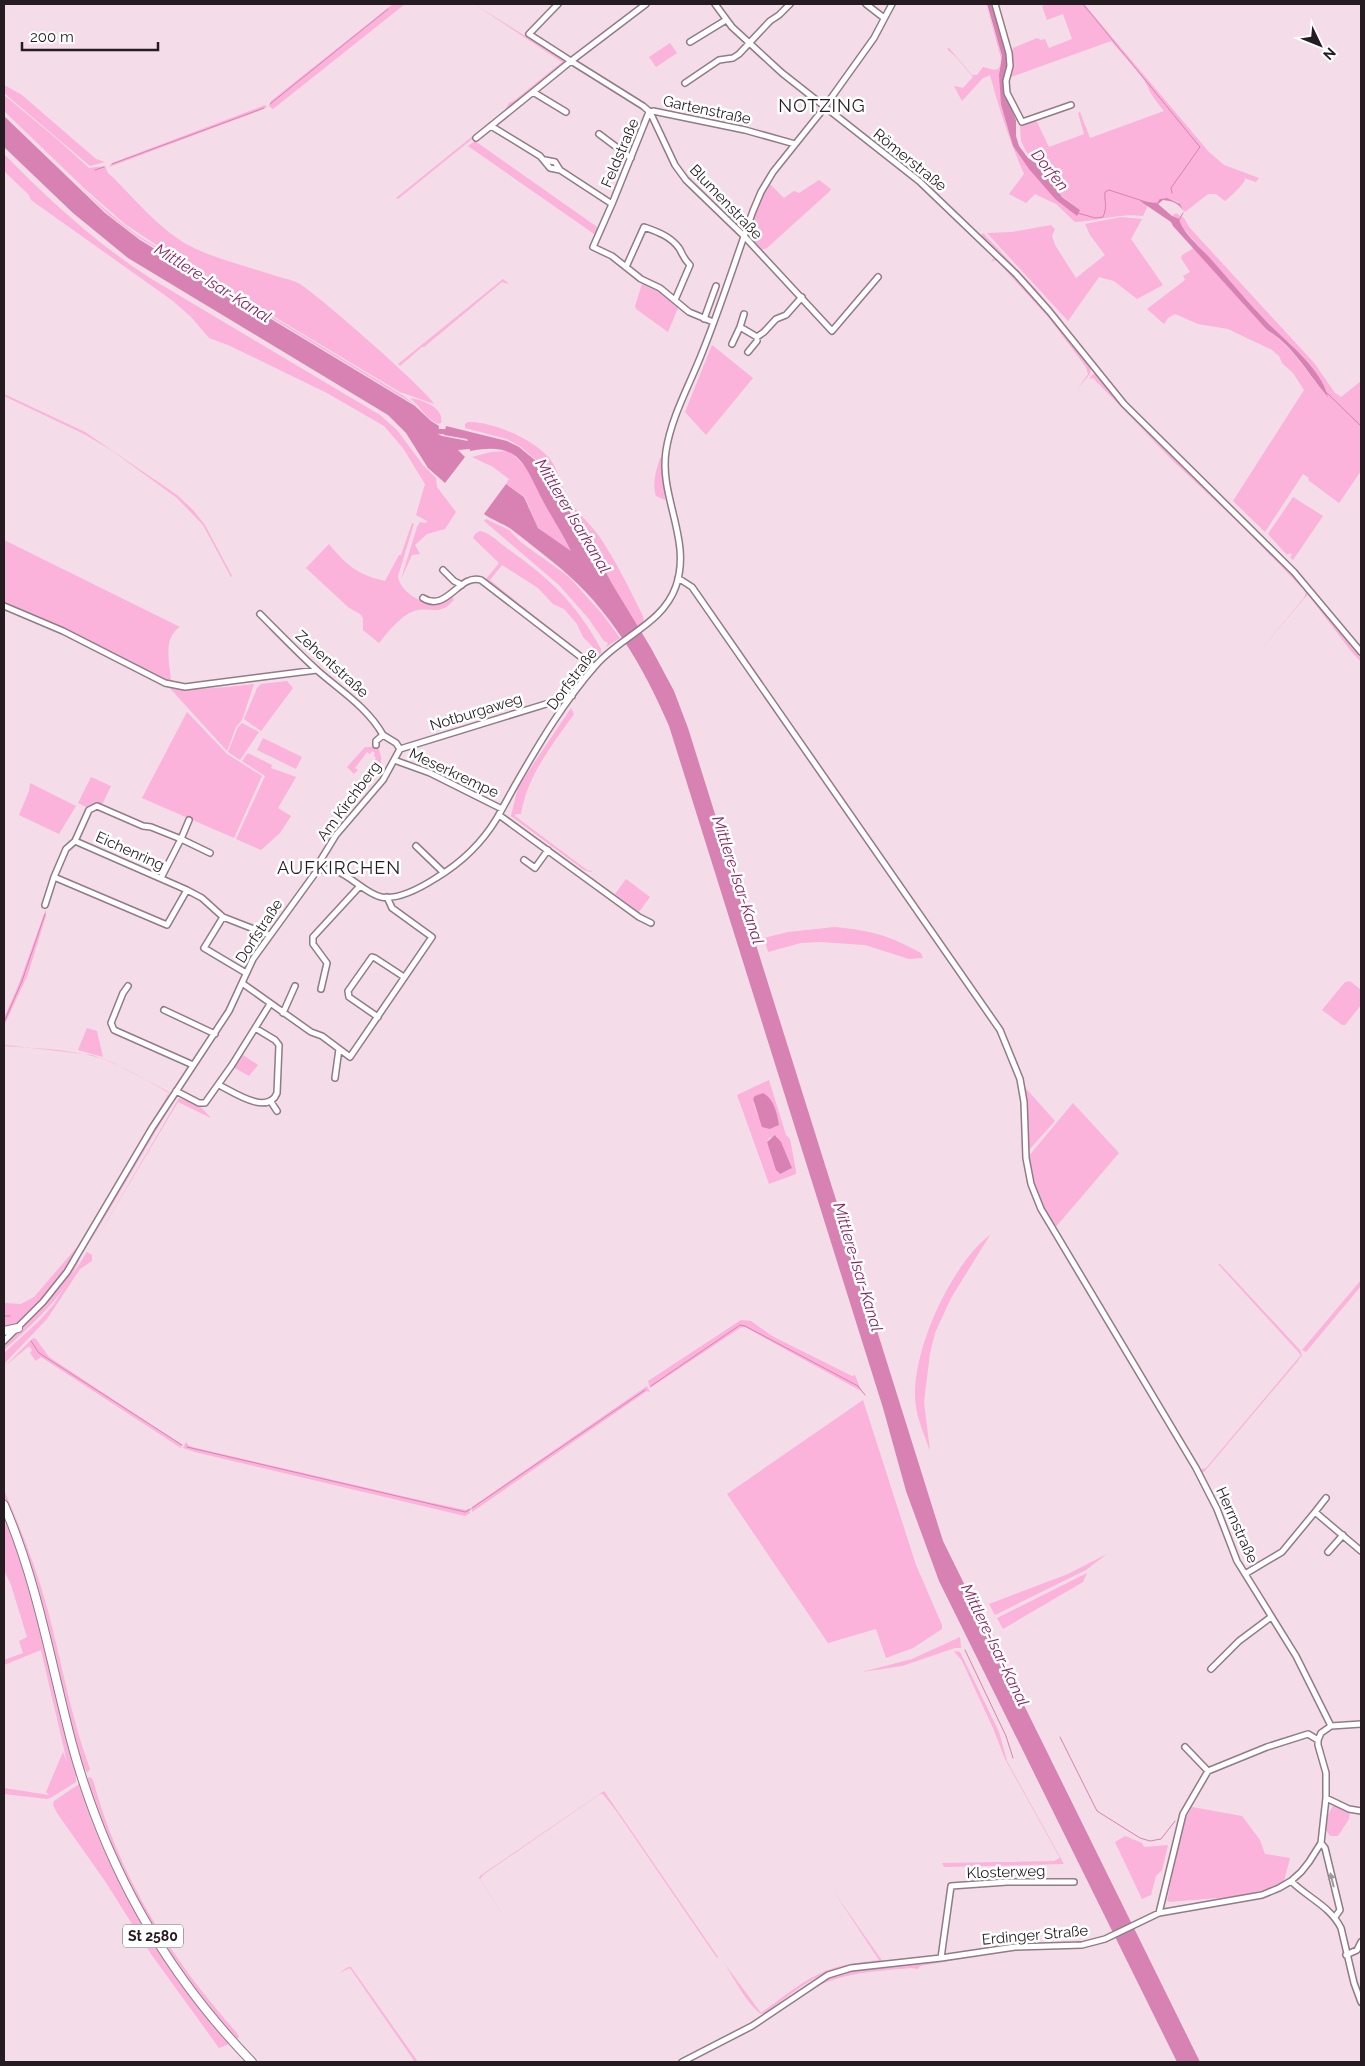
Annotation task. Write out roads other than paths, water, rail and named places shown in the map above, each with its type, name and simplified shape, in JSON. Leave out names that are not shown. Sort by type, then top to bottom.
[{"type":"highway","points":[[4,1331],[18,1328]]},
{"type":"highway","name":"St 2580","points":[[4,1505],[36,1595],[79,1768],[97,1824],[112,1860],[154,1937],[187,1988],[252,2062]]},
{"type":"street","name":"Gartenstraße","points":[[558,4],[528,34],[650,112],[653,111],[745,130],[795,144]]},
{"type":"street","points":[[476,138],[646,4]]},
{"type":"street","name":"Römerstraße","points":[[715,4],[726,20],[782,73],[919,181],[983,241],[1034,293],[1124,404],[1284,561],[1313,592],[1361,652]]},
{"type":"street","points":[[685,83],[719,60],[733,58],[790,4]]},
{"type":"street","points":[[866,4],[884,18]]},
{"type":"street","points":[[709,336],[761,192],[773,172],[874,38],[892,4]]},
{"type":"street","points":[[995,4],[1010,53],[1010,66],[1006,82],[1007,93],[1022,122],[1071,105]]},
{"type":"street","points":[[690,42],[726,20]]},
{"type":"street","points":[[533,92],[566,112]]},
{"type":"street","name":"Feldstraße","points":[[626,268],[612,256],[593,247],[650,112]]},
{"type":"street","name":"Blumenstraße","points":[[650,112],[678,171],[697,192],[744,236],[832,331],[878,277]]},
{"type":"street","name":"Feldstraße","points":[[491,126],[524,144],[545,160],[550,168],[560,170],[612,204]]},
{"type":"street","points":[[599,134],[631,158]]},
{"type":"street","points":[[675,300],[690,265],[667,236],[644,227],[626,268],[660,288],[692,314],[713,322]]},
{"type":"street","points":[[704,318],[716,286]]},
{"type":"street","points":[[748,352],[757,341],[757,337],[776,319],[786,315],[802,297]]},
{"type":"street","points":[[709,336],[722,300]]},
{"type":"street","points":[[732,344],[744,314]]},
{"type":"street","points":[[740,327],[757,337]]},
{"type":"street","name":"Dorfstraße","points":[[387,897],[410,891],[444,873],[472,851],[499,815],[525,768],[572,696],[594,667],[605,654],[645,626],[666,604],[678,578],[681,551],[666,483],[665,457],[675,419],[709,336]]},
{"type":"street","points":[[443,570],[454,581],[462,585]]},
{"type":"street","points":[[423,598],[433,602],[441,600],[475,578],[488,584],[594,667]]},
{"type":"street","name":"Herrnstraße","points":[[678,578],[692,587],[1000,1030],[1020,1079],[1024,1102],[1026,1158],[1031,1184],[1039,1204],[1196,1468],[1218,1509],[1237,1560],[1305,1671],[1331,1726]]},
{"type":"street","points":[[4,606],[62,630],[162,681],[176,686],[200,685],[317,670]]},
{"type":"street","name":"Zehentstraße","points":[[260,614],[317,670],[348,695],[374,720],[383,736],[396,743],[400,749]]},
{"type":"street","name":"Notburgaweg","points":[[400,749],[572,696]]},
{"type":"street","points":[[376,745],[376,741],[383,736]]},
{"type":"street","points":[[394,760],[400,749]]},
{"type":"street","name":"Meserkrempe","points":[[394,760],[430,773],[502,809]]},
{"type":"street","name":"Am Kirchberg","points":[[316,872],[336,835],[383,780],[394,760]]},
{"type":"street","points":[[75,841],[89,810],[97,806],[142,826],[151,827],[181,839],[210,853]]},
{"type":"street","points":[[499,815],[639,917],[651,923]]},
{"type":"street","points":[[161,878],[189,820]]},
{"type":"street","name":"Eichenring","points":[[45,905],[66,849],[75,841],[187,890],[202,898],[223,917],[269,935]]},
{"type":"street","points":[[416,846],[444,873]]},
{"type":"street","points":[[524,860],[535,868],[548,850]]},
{"type":"street","name":"Am Kirchberg","points":[[322,858],[323,868]]},
{"type":"street","points":[[242,983],[283,1013],[311,1032],[322,1036],[350,1057],[432,937],[392,908],[387,897],[379,897],[335,870],[323,868]]},
{"type":"street","name":"Dorfstraße","points":[[4,1341],[43,1302],[67,1272],[152,1128],[229,1011],[246,973],[269,935],[316,872],[323,868]]},
{"type":"street","points":[[54,877],[167,926],[187,890]]},
{"type":"street","points":[[320,988],[327,963],[313,944],[314,937],[360,886]]},
{"type":"street","points":[[223,917],[204,948],[246,973]]},
{"type":"street","points":[[378,1016],[349,997],[348,991],[372,957],[404,977]]},
{"type":"street","points":[[128,986],[123,993],[111,1023],[114,1030],[193,1065]]},
{"type":"street","points":[[283,1013],[295,986]]},
{"type":"street","points":[[176,1091],[203,1104],[219,1085],[270,1004]]},
{"type":"street","points":[[164,1010],[215,1034]]},
{"type":"street","points":[[219,1085],[250,1100],[263,1103],[271,1102],[277,1093],[279,1046],[275,1040],[255,1028]]},
{"type":"street","points":[[336,1078],[339,1049]]},
{"type":"street","points":[[271,1102],[277,1111]]},
{"type":"street","points":[[1245,1574],[1282,1552],[1326,1498]]},
{"type":"street","points":[[1315,1512],[1361,1551]]},
{"type":"street","points":[[1328,1552],[1343,1535]]},
{"type":"street","points":[[1211,1669],[1239,1641],[1271,1617]]},
{"type":"street","points":[[1159,1913],[1183,1814],[1208,1771],[1267,1747],[1308,1734],[1318,1740],[1321,1732],[1331,1726],[1361,1724]]},
{"type":"street","name":"Erdinger Straße","points":[[682,2062],[752,2026],[828,1975],[851,1968],[941,1958],[1015,1947],[1082,1945],[1095,1942],[1159,1913],[1262,1895],[1291,1881],[1309,1862],[1320,1843],[1326,1798],[1325,1764],[1318,1740]]},
{"type":"street","points":[[1185,1747],[1208,1771]]},
{"type":"street","points":[[1326,1798],[1349,1809],[1361,1811]]},
{"type":"street","points":[[1320,1843],[1325,1848],[1340,1910],[1334,1917]]},
{"type":"street","points":[[1291,1881],[1302,1892],[1329,1910],[1341,1928],[1346,1955],[1361,2002]]},
{"type":"street","name":"Klosterweg","points":[[941,1958],[951,1886],[1007,1882],[1074,1882]]},
{"type":"street","points":[[1346,1955],[1357,1950],[1361,1942]]},
{"type":"waterway","name":"Dorfen","points":[[1083,4],[1200,147],[1171,188],[1172,193]]},
{"type":"waterway","points":[[270,104],[388,9]]},
{"type":"waterway","points":[[112,164],[264,108]]},
{"type":"waterway","points":[[95,170],[104,167]]},
{"type":"waterway","name":"Dorfen","points":[[1078,213],[1095,218],[1103,217],[1106,206],[1105,192],[1109,190],[1146,202]]},
{"type":"waterway","name":"Dorfen","points":[[1179,220],[1183,213]]},
{"type":"waterway","name":"Dorfen","points":[[1327,393],[1361,426]]},
{"type":"waterway","name":"Mittlerer Isarkanal","points":[[432,431],[451,432]]},
{"type":"waterway","points":[[4,1022],[22,981],[45,914]]},
{"type":"waterway","points":[[4,1316],[10,1316]]},
{"type":"waterway","points":[[651,1386],[740,1325],[858,1386],[865,1395]]},
{"type":"waterway","points":[[31,1341],[39,1353],[182,1445]]},
{"type":"waterway","points":[[472,1508],[645,1390]]},
{"type":"waterway","points":[[187,1447],[465,1512],[471,1509]]},
{"type":"waterway","points":[[965,1650],[1006,1736],[1013,1758]]},
{"type":"waterway","points":[[1060,1737],[1097,1811],[1140,1838],[1150,1841],[1161,1839],[1175,1821]]},
{"type":"district","name":"NOTZING","points":[[822,105]]},
{"type":"district","name":"AUFKIRCHEN","points":[[339,867]]},
{"type":"water label","name":"Mittlere-Isar-Kanal","points":[[213,283]]},
{"type":"water label","name":"Mittlere-Isar-Kanal","points":[[738,880]]},
{"type":"water label","name":"Mittlere-Isar-Kanal","points":[[858,1267]]},
{"type":"water label","name":"Mittlere-Isar-Kanal","points":[[995,1645]]}]
